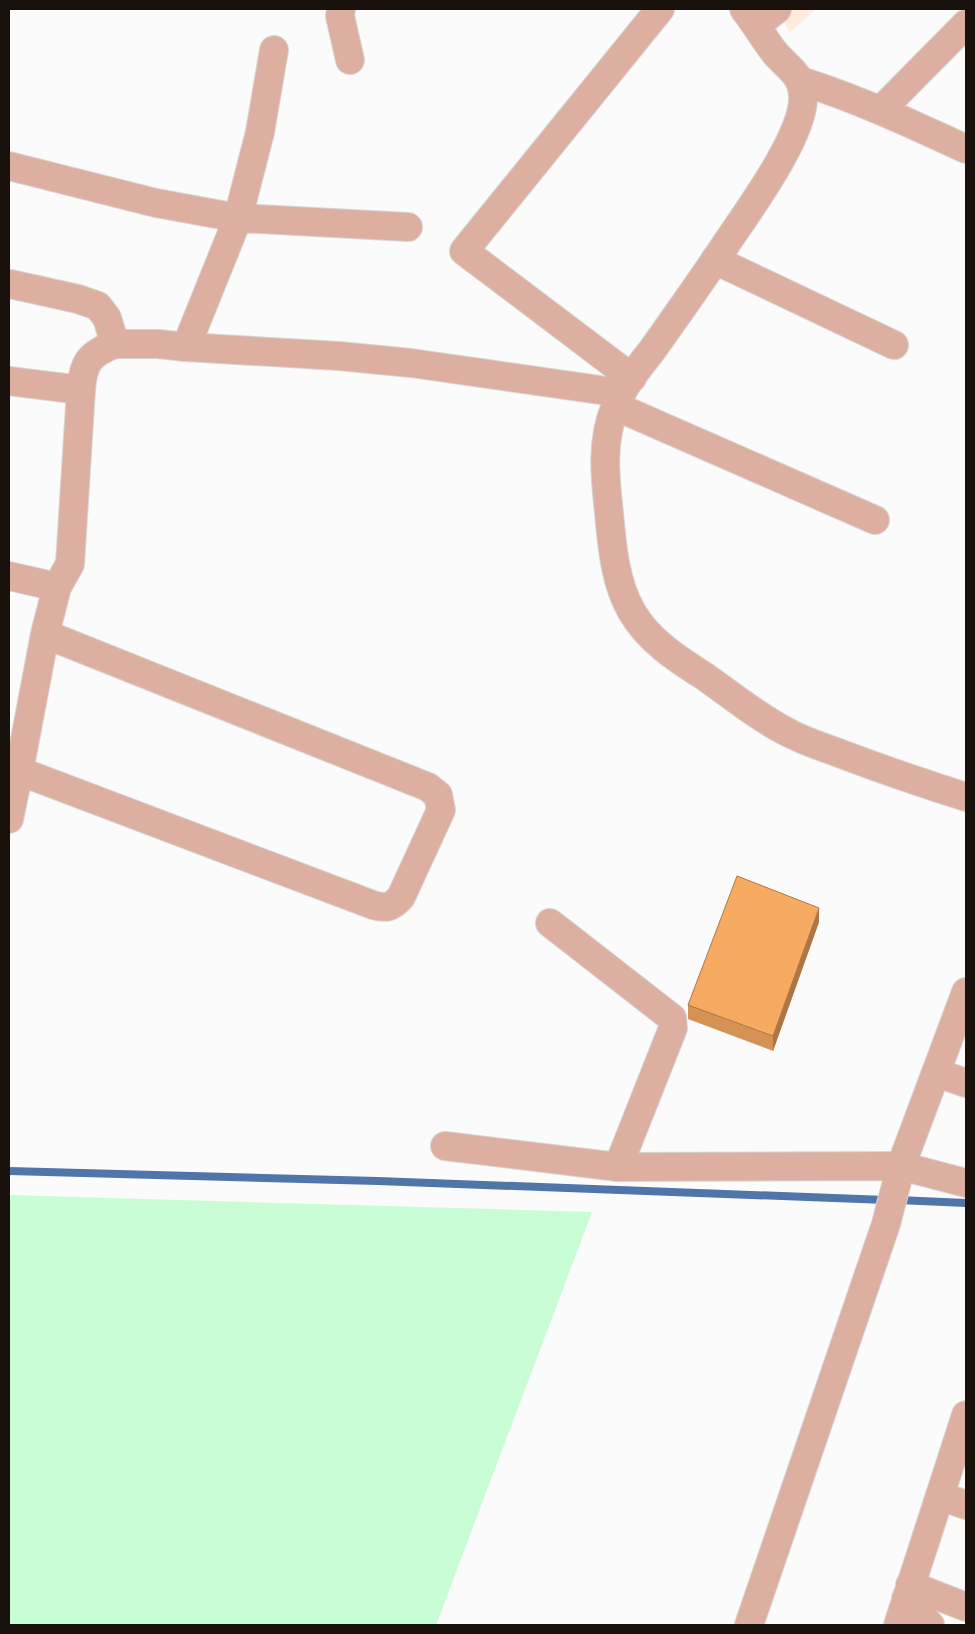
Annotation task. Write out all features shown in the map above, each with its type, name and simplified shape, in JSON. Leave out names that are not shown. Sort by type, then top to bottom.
[{"type":"street","points":[[340,9],[350,60]]},
{"type":"street","points":[[660,9],[464,251],[622,393],[876,520]]},
{"type":"street","points":[[759,14],[776,53],[801,81],[804,100],[798,127],[765,185],[622,393],[609,422],[606,439],[605,471],[611,537],[617,569],[631,611],[640,624],[674,656],[789,733],[899,776],[966,797]]},
{"type":"street","points":[[881,110],[966,24]]},
{"type":"street","points":[[186,347],[238,218],[260,132],[274,50]]},
{"type":"street","points":[[801,81],[840,93],[881,110],[966,150]]},
{"type":"street","points":[[9,166],[156,203],[238,218],[408,227]]},
{"type":"street","points":[[715,260],[894,345]]},
{"type":"street","points":[[10,284],[98,306],[107,318],[115,344]]},
{"type":"street","points":[[9,819],[18,756],[45,634],[57,587],[70,564],[82,373],[88,359],[115,344],[158,344],[339,356],[411,363],[622,393]]},
{"type":"street","points":[[9,381],[81,390]]},
{"type":"street","points":[[9,576],[57,587]]},
{"type":"street","points":[[18,756],[384,908],[394,905],[402,897],[441,810],[438,795],[428,787],[45,634]]},
{"type":"street","points":[[550,923],[672,1018],[673,1028],[618,1166]]},
{"type":"street","points":[[749,1625],[886,1224],[900,1174],[966,992]]},
{"type":"street","points":[[937,1073],[966,1083]]},
{"type":"street","points":[[445,1146],[618,1166],[900,1174],[966,1183]]},
{"type":"street","points":[[898,1625],[966,1414]]},
{"type":"street","points":[[940,1496],[966,1505]]},
{"type":"street","points":[[908,1592],[966,1607]]},
{"type":"street","points":[[908,1592],[930,1625]]},
{"type":"shaded area","points":[[776,9],[816,9],[790,32]]},
{"type":"green space","points":[[9,1195],[592,1212],[436,1625],[9,1625]]},
{"type":"building","points":[[737,876],[819,908],[773,1036],[688,1005]]},
{"type":"waterway","points":[[9,1171],[378,1181],[886,1200]]},
{"type":"waterway","points":[[898,1200],[966,1203]]}]
